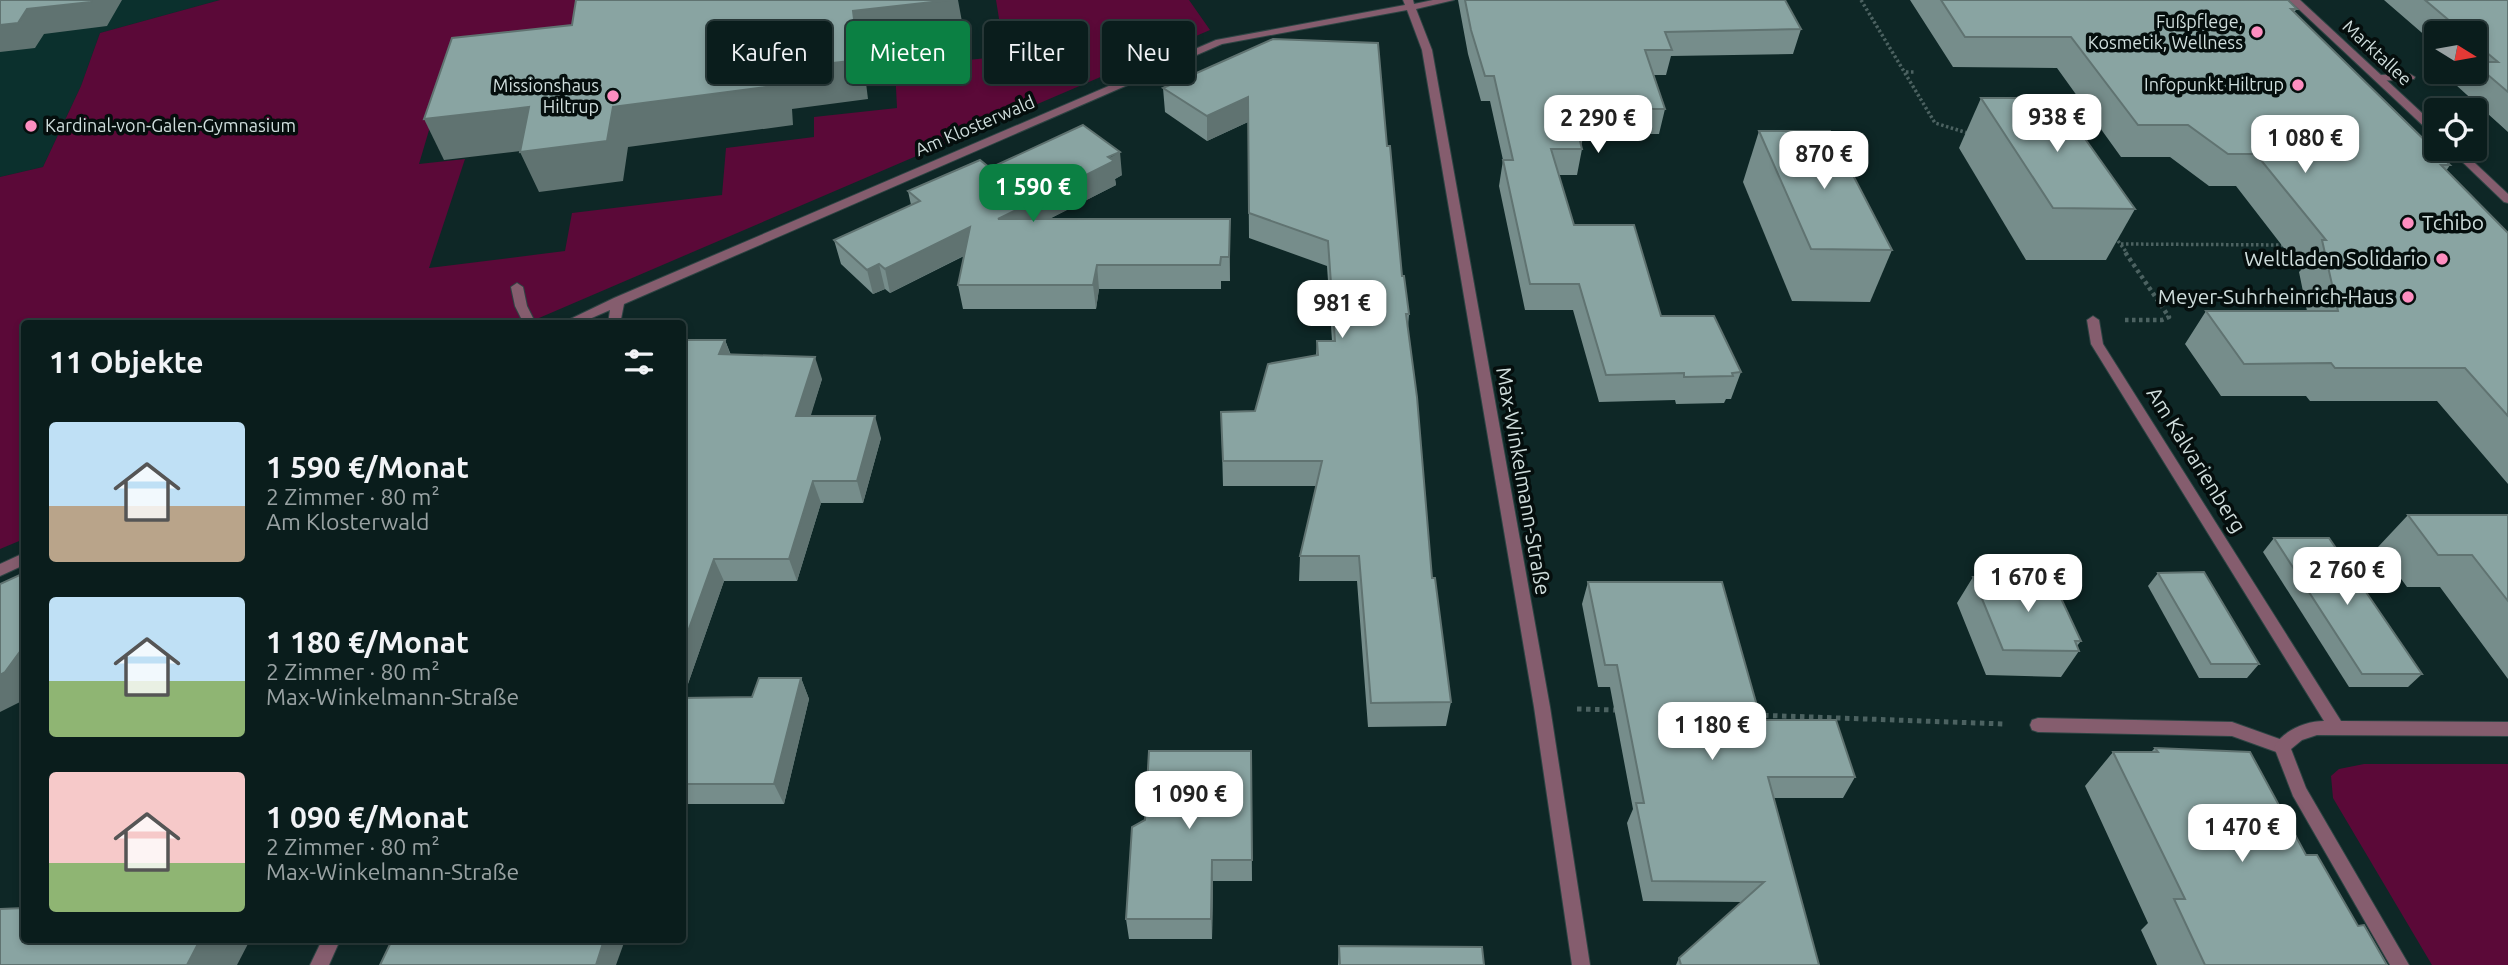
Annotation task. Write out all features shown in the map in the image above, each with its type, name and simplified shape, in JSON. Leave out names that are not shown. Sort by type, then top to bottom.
[{"type":"street","name":"Am Klosterwald","points":[[575,320],[1219,42],[1410,3],[1449,0]]},
{"type":"street","name":"Marktallee","points":[[2294,0],[2424,121]]},
{"type":"street","name":"Max-Winkelmann-Straße","points":[[1410,3],[1427,50],[1542,707],[1581,965]]},
{"type":"street","points":[[2378,78],[2410,77]]},
{"type":"street","points":[[2467,161],[2508,200]]},
{"type":"street","points":[[517,287],[521,306],[528,320]]},
{"type":"street","points":[[615,320],[618,302]]},
{"type":"street","name":"Am Kalvarienberg","points":[[2093,320],[2097,344],[2336,727]]},
{"type":"street","points":[[0,570],[21,560]]},
{"type":"street","points":[[2038,725],[2232,729],[2282,747],[2299,791],[2400,965]]},
{"type":"street","points":[[2282,747],[2296,735],[2317,728],[2508,729]]},
{"type":"street","points":[[319,965],[330,943]]},
{"type":"path","points":[[1861,0],[1935,123],[1966,134],[1978,134]]},
{"type":"path","points":[[1905,72],[1916,72]]},
{"type":"path","points":[[2410,77],[2424,77]]},
{"type":"path","points":[[2093,320],[2162,320],[2169,317],[2112,233]]},
{"type":"path","points":[[2120,244],[2291,245]]},
{"type":"path","points":[[1542,707],[1624,710]]},
{"type":"path","points":[[1748,715],[2038,725]]},
{"type":"shaded area","name":"Kardinal-von-Galen-Gymnasium","points":[[0,0],[220,0],[100,33],[81,86],[43,167],[0,177]]},
{"type":"shaded area","points":[[220,0],[595,0],[581,61],[445,76],[419,164],[465,159],[429,268],[565,251],[572,213],[722,195],[726,148],[814,137],[814,117],[897,108],[896,84],[970,84],[970,60],[984,58],[984,84],[1084,84],[534,320],[21,320],[21,540],[0,549],[0,177],[43,167],[81,86],[100,33]]},
{"type":"shaded area","points":[[996,0],[1189,0],[1210,30],[1195,36],[1195,21],[1102,21],[1102,76],[1088,82],[1088,21],[999,21]]},
{"type":"shaded area","points":[[2364,764],[2508,764],[2508,965],[2432,965],[2333,798],[2331,776],[2339,769]]},
{"type":"building","points":[[0,0],[92,0],[27,9],[18,23],[0,25]]},
{"type":"building","points":[[576,0],[950,0],[853,11],[854,21],[846,21],[846,62],[832,63],[832,21],[707,21],[707,84],[782,85],[613,107],[607,141],[520,152],[529,107],[424,119],[452,38],[572,25]]},
{"type":"building","points":[[1465,0],[1785,0],[1801,29],[1665,32],[1672,50],[1645,50],[1665,109],[1579,109],[1585,129],[1577,129],[1582,149],[1551,149],[1574,225],[1634,225],[1661,316],[1714,316],[1741,372],[1732,373],[1733,376],[1684,377],[1684,373],[1606,375],[1579,284],[1530,284],[1503,160],[1513,160],[1494,76],[1485,76]]},
{"type":"building","points":[[1941,0],[2288,0],[2297,9],[2291,9],[2424,139],[2424,161],[2446,161],[2450,165],[2441,165],[2508,233],[2508,416],[2465,368],[2335,368],[2331,363],[2244,364],[2206,311],[2338,311],[2322,240],[2326,240],[2256,154],[2228,154],[2188,125],[2138,125],[2071,37],[1965,37]]},
{"type":"building","points":[[2425,0],[2508,0],[2508,92],[2487,74],[2487,62],[2498,62],[2487,53],[2487,21],[2450,21]]},
{"type":"building","points":[[1273,39],[1378,43],[1387,146],[1390,146],[1402,276],[1409,314],[1406,314],[1417,397],[1432,578],[1435,578],[1451,702],[1371,703],[1359,556],[1300,556],[1322,461],[1223,461],[1221,412],[1255,411],[1268,364],[1318,355],[1317,341],[1335,341],[1328,241],[1249,213],[1248,97],[1207,116],[1163,88],[1172,84],[1195,84],[1195,74]]},
{"type":"building","points":[[1981,98],[2056,98],[2135,209],[2053,208]]},
{"type":"building","points":[[1083,125],[1120,152],[1108,157],[1114,161],[998,219],[1230,219],[1229,257],[1221,257],[1220,265],[1097,265],[1093,285],[958,285],[970,227],[885,269],[879,264],[867,270],[834,240],[920,201],[908,191],[980,160],[990,168]]},
{"type":"building","points":[[1759,131],[1830,131],[1892,250],[1811,249]]},
{"type":"building","points":[[686,340],[725,340],[719,354],[815,357],[796,416],[875,416],[857,481],[813,481],[789,559],[714,559],[686,637]]},
{"type":"building","points":[[2408,515],[2508,515],[2508,601],[2472,555],[2438,555]]},
{"type":"building","points":[[2274,538],[2329,538],[2422,674],[2362,674]]},
{"type":"building","points":[[2204,572],[2259,664],[2211,664],[2158,573]]},
{"type":"building","points":[[21,574],[21,650],[0,675],[0,584]]},
{"type":"building","points":[[1973,577],[2052,579],[2081,641],[2075,641],[2079,651],[2003,650]]},
{"type":"building","points":[[1588,582],[1722,582],[1761,720],[1836,720],[1855,777],[1768,777],[1819,965],[1681,965],[1679,958],[1764,882],[1652,881],[1636,803],[1644,803],[1617,665],[1605,665]]},
{"type":"building","points":[[759,678],[801,678],[774,784],[686,784],[686,698],[752,697]]},
{"type":"building","points":[[2155,748],[2250,752],[2306,855],[2317,855],[2358,926],[2364,925],[2387,965],[2205,965],[2174,899],[2185,899],[2113,752],[2158,752]]},
{"type":"building","points":[[1149,751],[1251,751],[1252,860],[1212,860],[1211,919],[1126,919],[1132,827],[1145,820]]},
{"type":"building","points":[[21,908],[21,943],[198,943],[187,965],[0,965],[0,909]]},
{"type":"building","points":[[391,943],[603,943],[596,965],[380,965]]},
{"type":"building","points":[[1339,946],[1482,947],[1484,965],[1340,965]]},
{"type":"place","name":"Fußpflege, Kosmetik, Wellness","points":[[2257,32]]},
{"type":"place","name":"Infopunkt Hiltrup","points":[[2298,85]]},
{"type":"place","name":"Missionshaus Hiltrup","points":[[613,96]]},
{"type":"place","name":"Kardinal-von-Galen-Gymnasium","points":[[31,126]]},
{"type":"place","name":"Tchibo","points":[[2408,223]]},
{"type":"place","name":"Weltladen Solidario","points":[[2442,259]]},
{"type":"place","name":"Meyer-Suhrheinrich-Haus","points":[[2408,297]]}]
